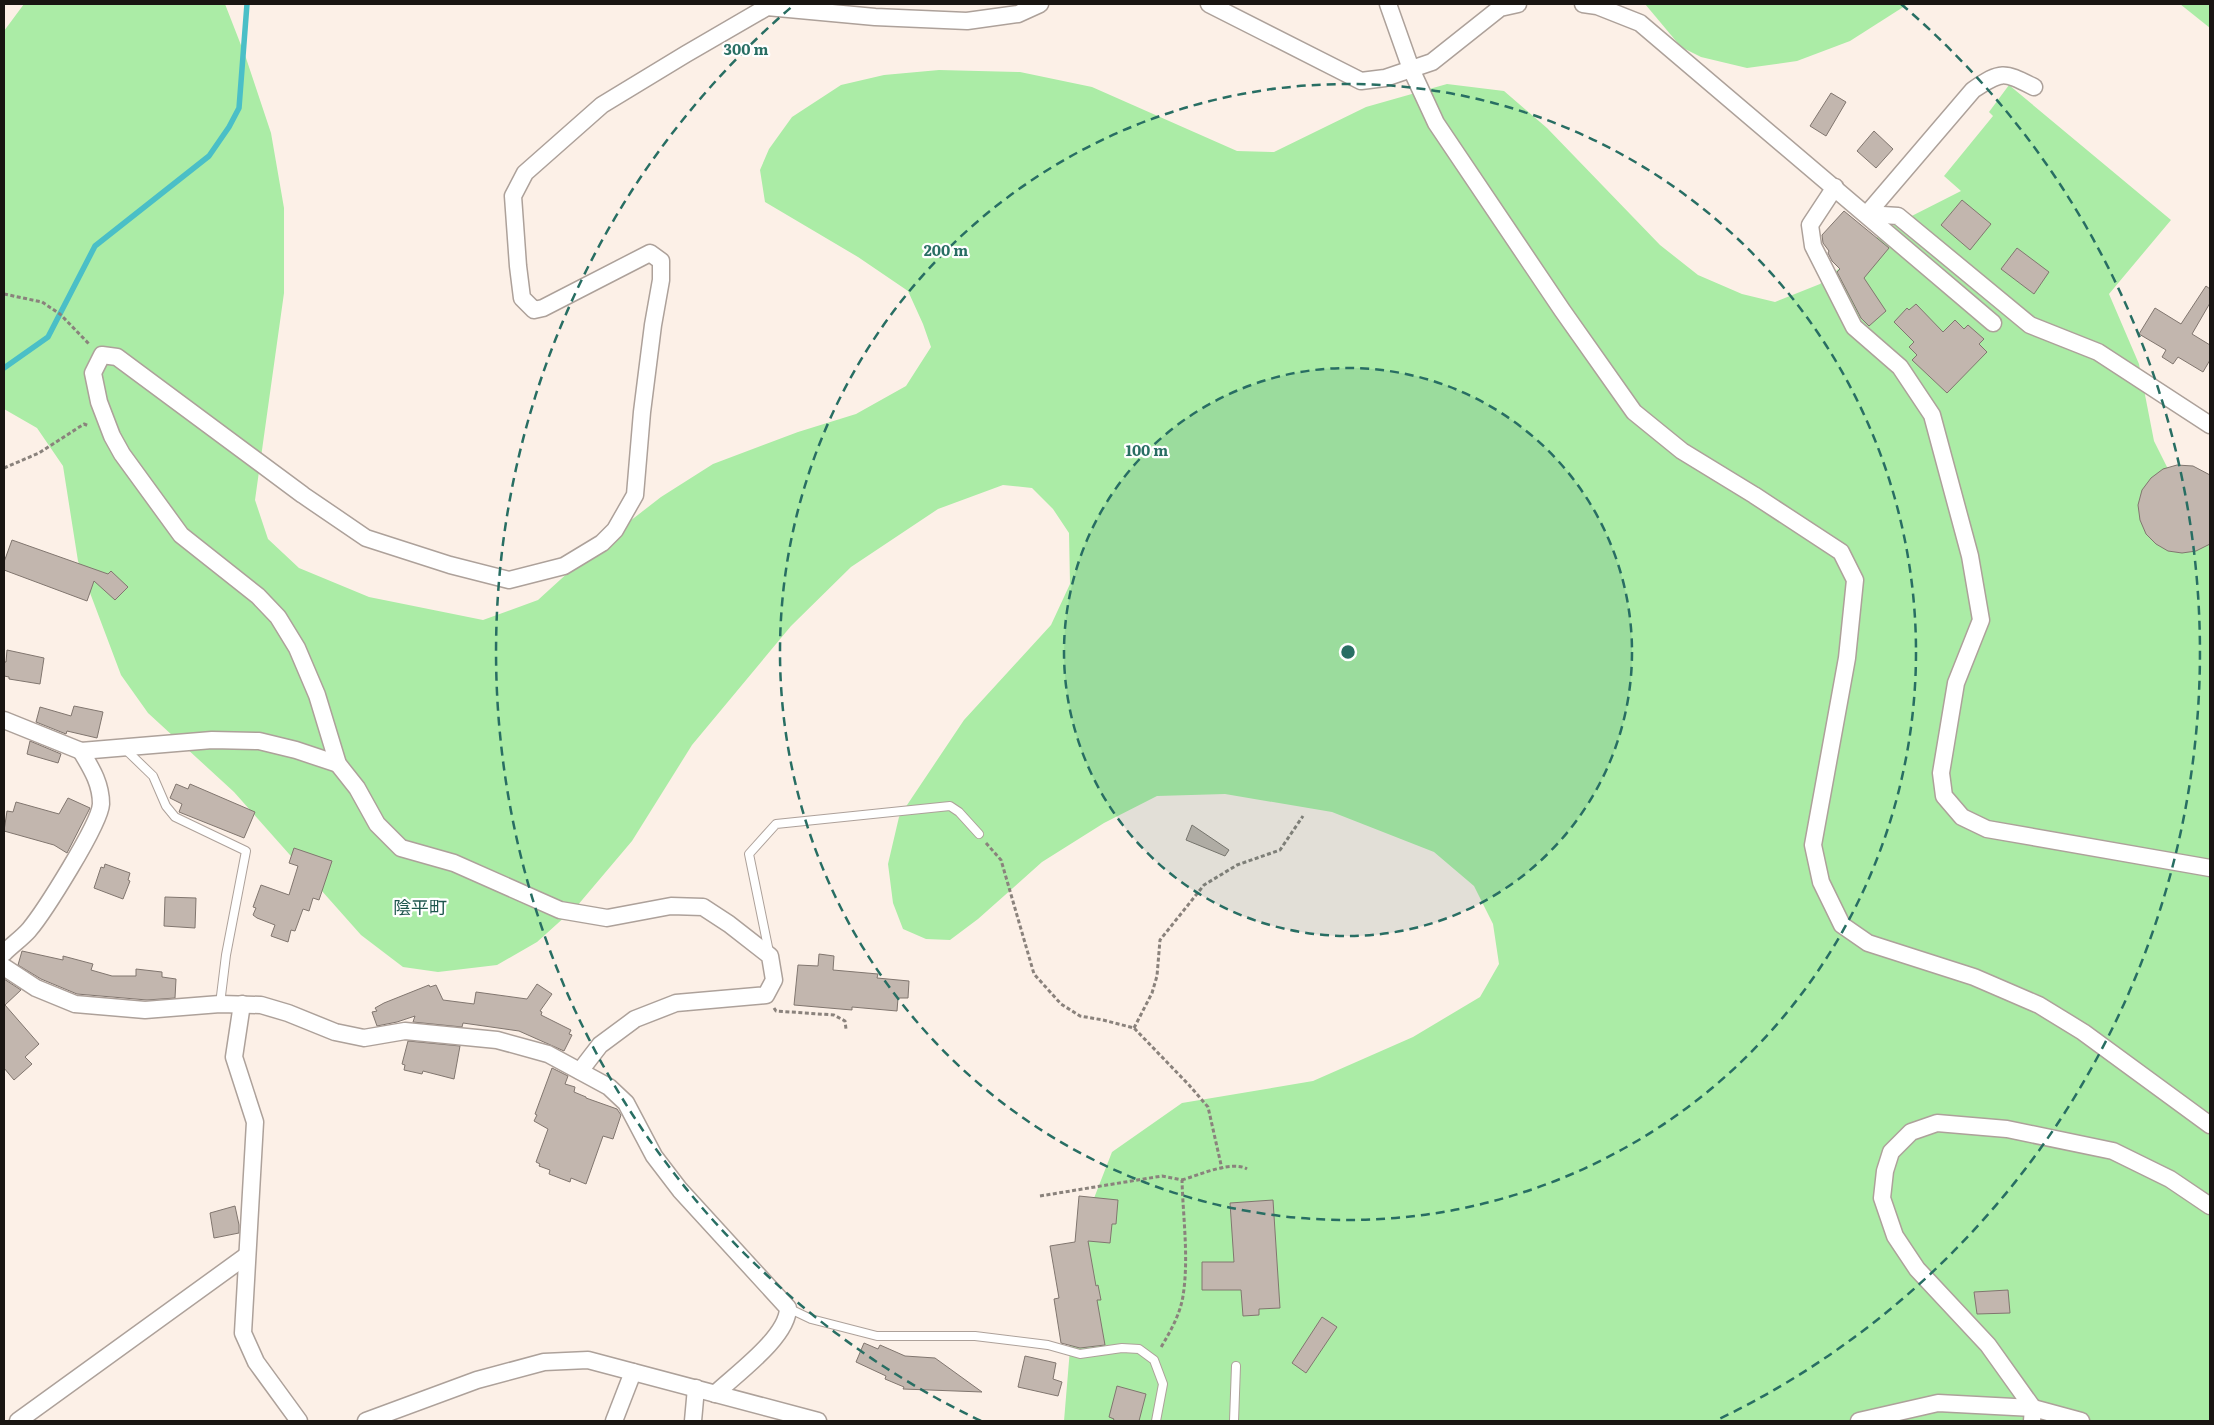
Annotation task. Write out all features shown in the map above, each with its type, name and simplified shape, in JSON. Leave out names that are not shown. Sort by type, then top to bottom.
[{"type":"street","points":[[580,1071],[600,1045],[636,1019],[676,1003],[766,995],[774,980],[770,956],[729,924],[702,907],[671,906],[607,918],[560,910],[454,863],[401,848],[377,824],[357,788],[338,764],[317,695],[297,648],[278,617],[258,596],[181,534],[122,454],[112,436],[99,402],[93,373],[102,356],[117,357],[303,495],[366,538],[450,566],[509,580],[564,566],[602,543],[615,530],[635,495],[642,412],[653,325],[661,280],[661,262],[650,253],[543,308],[534,310],[522,298],[513,196],[525,173],[602,105],[767,7],[810,8],[875,17],[967,21],[1018,14],[1040,4]]},
{"type":"street","points":[[1209,4],[1361,81],[1385,78],[1432,62],[1500,8],[1518,4]]},
{"type":"street","points":[[1388,4],[1411,68],[1436,123],[1562,310],[1634,412],[1682,451],[1841,552],[1855,580],[1847,658],[1813,845],[1820,882],[1842,925],[1868,943],[1974,977],[2039,1004],[2083,1032],[2210,1125]]},
{"type":"street","points":[[1583,4],[1597,6],[1640,23],[1993,323]]},
{"type":"street","points":[[1867,214],[1973,90],[1990,78],[2008,74],[2034,87]]},
{"type":"street","points":[[1835,187],[1810,225],[1813,246],[1854,327],[1900,367],[1932,415],[1970,556],[1981,620],[1956,683],[1941,773],[1944,796],[1962,817],[1987,829],[2210,868]]},
{"type":"street","points":[[1867,214],[1898,216],[2030,325],[2098,352],[2210,425]]},
{"type":"street","points":[[4,720],[81,751],[212,740],[259,741],[296,750],[338,764]]},
{"type":"street","points":[[4,953],[28,930],[51,900],[94,824],[101,805],[98,780],[81,751]]},
{"type":"street","points":[[4,967],[36,988],[75,1004],[145,1010],[220,1004],[261,1005],[288,1013],[335,1032],[364,1038],[405,1031],[497,1040],[548,1054],[609,1087],[626,1103],[654,1156],[680,1190],[788,1308],[788,1316],[773,1340],[715,1394]]},
{"type":"street","points":[[242,1004],[234,1057],[256,1122],[246,1256],[243,1333],[256,1362],[299,1421]]},
{"type":"street","points":[[2033,1414],[1988,1345],[1917,1270],[1895,1236],[1882,1198],[1885,1171],[1891,1152],[1911,1132],[1937,1122],[2007,1129],[2113,1151],[2170,1179],[2210,1206]]},
{"type":"street","points":[[18,1421],[246,1256]]},
{"type":"street","points":[[366,1421],[477,1380],[544,1362],[588,1360],[818,1421]]},
{"type":"street","points":[[614,1421],[633,1372]]},
{"type":"street","points":[[693,1421],[696,1388]]},
{"type":"street","points":[[1859,1421],[1938,1403],[2081,1421]]},
{"type":"lane","points":[[122,747],[153,776],[166,806],[175,817],[246,851],[226,955],[220,1004]]},
{"type":"lane","points":[[770,956],[749,854],[776,824],[950,806],[959,812],[978,834]]},
{"type":"lane","points":[[788,1308],[811,1318],[877,1336],[975,1336],[1048,1345],[1080,1354],[1122,1348],[1139,1349],[1154,1360],[1163,1384],[1156,1421]]},
{"type":"lane","points":[[1234,1421],[1236,1366]]},
{"type":"path","points":[[4,294],[42,302],[60,314],[102,356]]},
{"type":"path","points":[[4,468],[38,453],[84,424],[112,436]]},
{"type":"path","points":[[1134,1028],[1152,993],[1157,976],[1160,940],[1204,885],[1237,865],[1280,850],[1302,816]]},
{"type":"path","points":[[978,834],[1001,860],[1034,974],[1061,1004],[1080,1016],[1134,1028],[1208,1106],[1222,1169]]},
{"type":"path","points":[[766,995],[776,1011],[834,1015],[845,1021],[846,1029]]},
{"type":"path","points":[[1040,1196],[1162,1176],[1182,1180],[1222,1169],[1241,1166],[1247,1169]]},
{"type":"path","points":[[1154,1360],[1174,1324],[1183,1297],[1185,1269],[1182,1180]]},
{"type":"green space","points":[[24,4],[225,4],[246,58],[271,133],[284,208],[284,293],[255,500],[268,539],[299,568],[369,597],[483,620],[538,600],[594,549],[661,497],[713,464],[798,432],[856,414],[906,386],[931,347],[908,291],[858,257],[765,202],[760,170],[769,149],[792,117],[841,85],[884,75],[939,70],[1020,72],[1092,87],[1237,151],[1274,152],[1366,107],[1447,84],[1504,91],[1547,128],[1660,245],[1698,275],[1742,294],[1775,302],[1820,284],[1890,227],[1961,191],[1944,176],[1993,116],[1989,112],[2009,85],[2171,220],[2109,294],[2139,364],[2154,441],[2173,479],[2210,511],[2210,1421],[1064,1421],[1074,1301],[1089,1211],[1112,1152],[1182,1103],[1313,1081],[1413,1037],[1480,997],[1499,964],[1493,924],[1474,886],[1434,852],[1332,812],[1225,794],[1157,796],[1104,823],[1042,862],[978,919],[950,940],[926,939],[903,929],[893,903],[888,864],[899,817],[964,720],[1051,625],[1070,584],[1069,533],[1053,509],[1032,488],[1003,485],[938,509],[851,567],[791,626],[692,745],[632,841],[577,906],[537,942],[497,965],[438,972],[403,967],[361,935],[234,792],[148,713],[121,675],[78,561],[63,466],[37,428],[4,409],[4,31]]},
{"type":"green space","points":[[1645,4],[1908,4],[1850,41],[1797,61],[1747,68],[1701,57],[1681,47]]},
{"type":"green space","points":[[2180,4],[2210,4],[2210,28]]},
{"type":"building","points":[[1831,93],[1846,102],[1826,136],[1810,126]]},
{"type":"building","points":[[1874,131],[1893,149],[1876,168],[1857,151]]},
{"type":"building","points":[[1962,200],[1991,224],[1970,250],[1941,225]]},
{"type":"building","points":[[1844,211],[1889,248],[1864,278],[1886,311],[1869,326],[1861,318],[1837,272],[1840,269],[1832,261],[1828,253],[1829,251],[1823,243],[1822,235]]},
{"type":"building","points":[[2017,248],[2049,272],[2034,294],[2001,269]]},
{"type":"building","points":[[2206,286],[2210,289],[2210,303],[2192,334],[2210,345],[2210,360],[2203,372],[2178,357],[2173,364],[2162,357],[2166,350],[2139,334],[2155,308],[2181,324]]},
{"type":"building","points":[[1916,304],[1943,332],[1955,320],[1964,329],[1968,325],[1984,339],[1979,344],[1987,352],[1947,393],[1912,360],[1917,355],[1909,347],[1914,342],[1894,322],[1907,308],[1909,310]]},
{"type":"building","points":[[2177,465],[2193,466],[2210,475],[2210,544],[2196,551],[2182,553],[2168,551],[2156,544],[2146,534],[2140,520],[2138,505],[2142,490],[2151,478],[2163,469]]},
{"type":"building","points":[[12,540],[108,574],[111,571],[128,587],[115,600],[94,581],[87,601],[4,570],[4,562]]},
{"type":"building","points":[[7,650],[44,658],[40,684],[9,679],[9,677],[4,676],[4,662],[6,662]]},
{"type":"building","points":[[74,706],[103,712],[97,738],[67,731],[66,734],[36,722],[40,707],[71,716]]},
{"type":"building","points":[[30,741],[61,754],[58,763],[27,754]]},
{"type":"building","points":[[176,784],[188,789],[190,784],[255,812],[244,838],[179,812],[182,804],[170,798]]},
{"type":"building","points":[[68,798],[90,808],[67,853],[54,845],[4,831],[7,811],[13,812],[16,802],[59,814]]},
{"type":"building","points":[[1192,825],[1229,850],[1225,856],[1186,840]]},
{"type":"building","points":[[294,848],[332,861],[319,900],[313,898],[309,911],[303,909],[295,931],[291,930],[288,942],[271,936],[275,925],[253,915],[256,908],[253,907],[261,885],[289,895],[298,866],[289,863]]},
{"type":"building","points":[[105,864],[130,873],[128,880],[130,881],[123,899],[94,888],[101,867],[104,868]]},
{"type":"building","points":[[165,897],[196,898],[195,928],[164,926]]},
{"type":"building","points":[[22,951],[63,960],[63,956],[93,964],[91,970],[112,976],[136,976],[136,969],[162,972],[162,977],[176,979],[175,998],[147,1000],[77,994],[41,979],[18,965]]},
{"type":"building","points":[[819,954],[834,956],[833,970],[878,974],[877,978],[909,981],[908,998],[898,998],[897,1011],[852,1007],[852,1010],[794,1005],[798,965],[818,966]]},
{"type":"building","points":[[4,979],[21,990],[5,1005],[39,1044],[25,1057],[32,1064],[14,1080],[4,1068]]},
{"type":"building","points":[[537,984],[552,994],[540,1011],[542,1012],[541,1015],[571,1030],[569,1034],[572,1035],[564,1051],[519,1031],[463,1023],[462,1027],[413,1022],[415,1016],[377,1026],[372,1012],[377,1011],[375,1008],[384,1003],[429,985],[430,987],[436,985],[443,1000],[474,1004],[476,992],[527,999]]},
{"type":"building","points":[[408,1041],[460,1046],[454,1079],[423,1071],[422,1074],[404,1070],[405,1065],[402,1064]]},
{"type":"building","points":[[552,1068],[568,1076],[565,1084],[575,1087],[574,1092],[617,1109],[621,1115],[613,1139],[603,1136],[586,1184],[571,1178],[570,1182],[549,1174],[550,1170],[539,1166],[540,1164],[536,1162],[548,1129],[534,1121],[537,1115],[535,1114]]},
{"type":"building","points":[[1079,1196],[1118,1200],[1116,1224],[1112,1224],[1110,1243],[1088,1241],[1096,1286],[1098,1285],[1101,1300],[1097,1300],[1105,1345],[1080,1348],[1061,1343],[1054,1299],[1059,1298],[1050,1246],[1075,1242]]},
{"type":"building","points":[[1273,1200],[1280,1308],[1259,1309],[1259,1315],[1243,1316],[1241,1290],[1202,1290],[1202,1262],[1234,1262],[1230,1203]]},
{"type":"building","points":[[235,1206],[239,1233],[214,1238],[210,1213]]},
{"type":"building","points":[[2008,1290],[2010,1313],[1977,1314],[1974,1292]]},
{"type":"building","points":[[1322,1317],[1337,1327],[1306,1373],[1292,1363]]},
{"type":"building","points":[[864,1343],[878,1349],[880,1345],[905,1356],[935,1358],[982,1392],[903,1389],[904,1387],[885,1379],[886,1376],[856,1362]]},
{"type":"building","points":[[1025,1356],[1056,1363],[1053,1379],[1062,1382],[1058,1396],[1018,1387]]},
{"type":"building","points":[[1117,1386],[1146,1394],[1139,1421],[1113,1421],[1114,1419],[1109,1417]]},
{"type":"waterway","points":[[4,368],[48,337],[95,246],[209,156],[229,127],[239,108],[247,4]]},
{"type":"district","name":"陰平町","points":[[420,906]]}]
